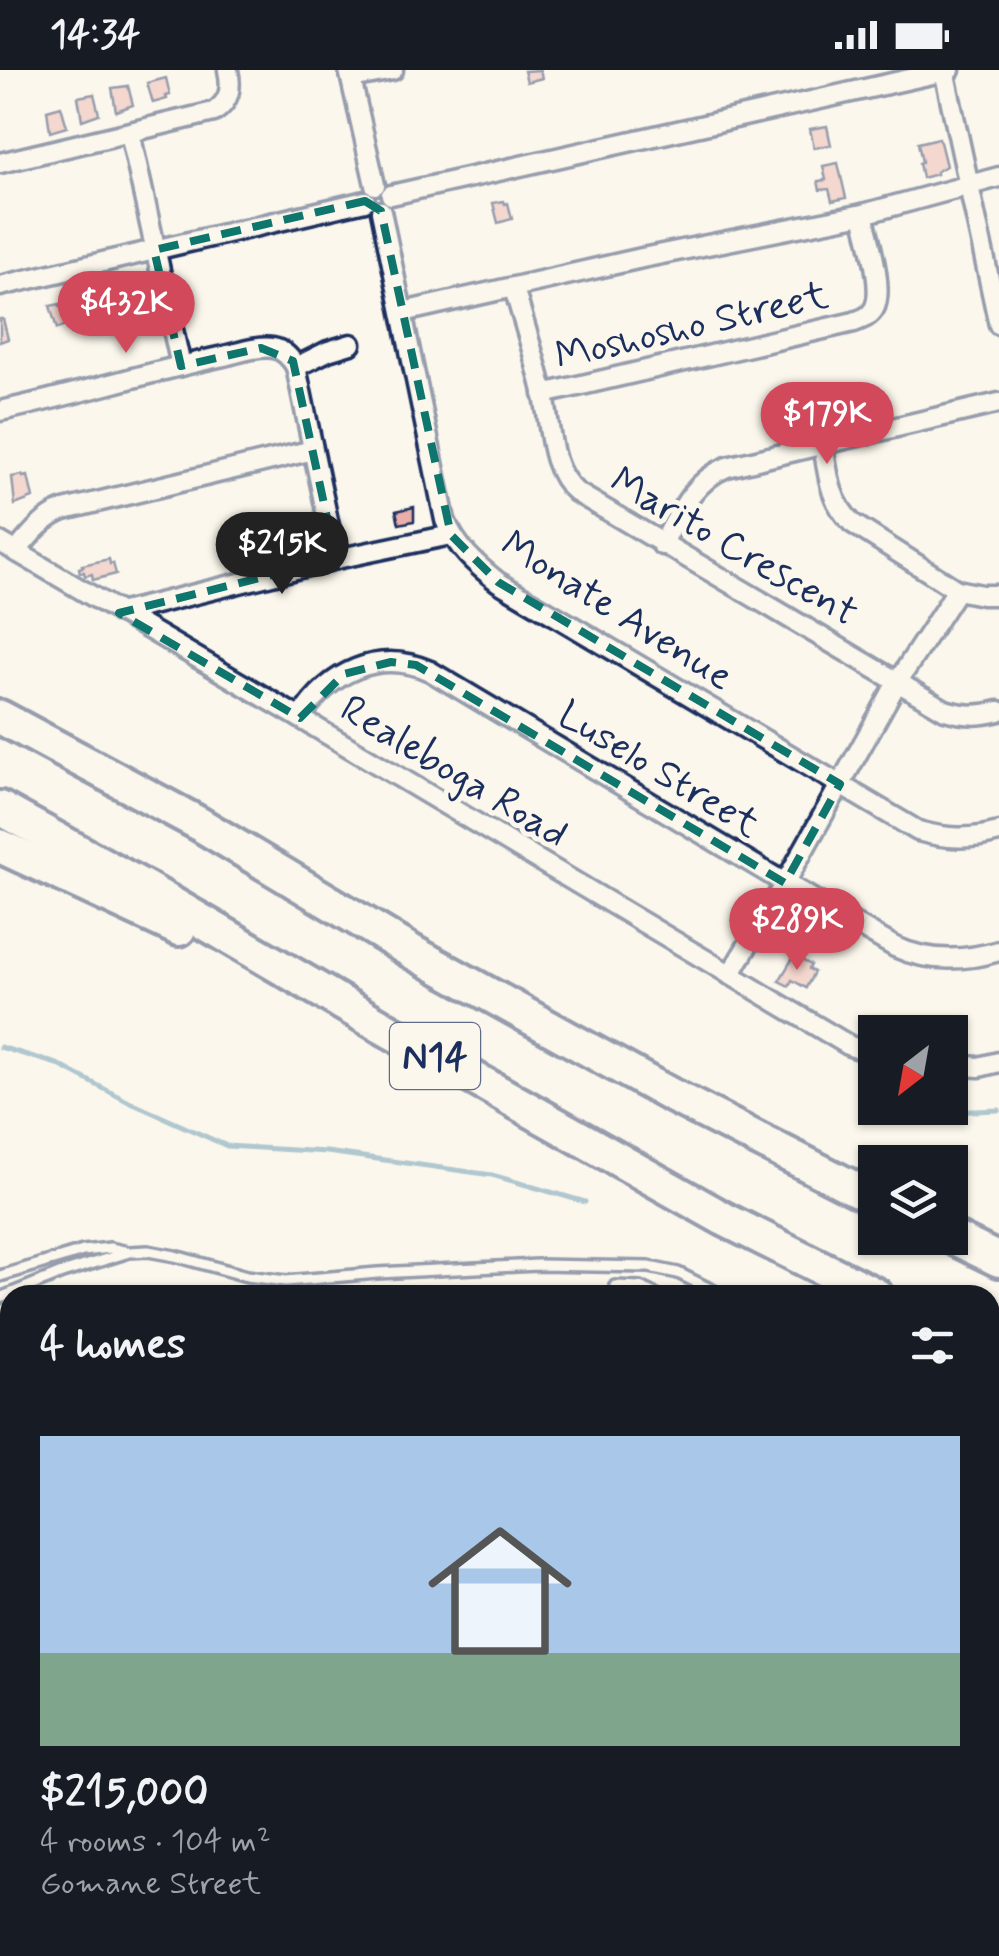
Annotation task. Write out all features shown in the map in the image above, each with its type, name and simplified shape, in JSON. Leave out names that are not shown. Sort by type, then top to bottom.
[{"type":"highway","points":[[0,694],[154,785],[196,822]]},
{"type":"highway","name":"N14","points":[[0,718],[196,822],[431,962],[668,1094],[858,1191]]},
{"type":"highway","name":"N14","points":[[0,808],[147,888],[724,1220],[856,1285]]},
{"type":"highway","points":[[0,846],[381,1026]]},
{"type":"highway","points":[[968,1245],[999,1260]]},
{"type":"street","points":[[0,163],[214,112],[230,92],[228,70]]},
{"type":"street","points":[[350,74],[393,70]]},
{"type":"street","points":[[0,286],[946,70],[999,325]]},
{"type":"street","name":"Monate Avenue","points":[[350,74],[446,520],[466,556],[498,582],[918,830],[961,839],[999,832]]},
{"type":"street","points":[[130,133],[182,366]]},
{"type":"street","points":[[403,312],[642,258],[863,214],[999,177]]},
{"type":"street","name":"Moshosho Street","points":[[543,394],[868,316],[876,304],[878,284],[863,214]]},
{"type":"street","name":"Marito Crescent","points":[[514,288],[543,394],[556,462],[569,486],[588,501],[945,710],[964,716],[999,711]]},
{"type":"street","points":[[296,368],[351,344]]},
{"type":"street","points":[[0,410],[271,348],[288,355],[296,368],[336,559]]},
{"type":"street","points":[[662,545],[694,490],[727,467],[999,403]]},
{"type":"street","points":[[822,444],[832,494],[852,522],[957,590],[999,594]]},
{"type":"street","points":[[8,548],[64,510],[313,450]]},
{"type":"street","points":[[120,614],[336,559],[452,535]]},
{"type":"street","name":"Realeboga Road","points":[[8,548],[858,1049]]},
{"type":"street","points":[[730,975],[898,681],[957,590]]},
{"type":"street","name":"Luselo Street","points":[[300,718],[320,691],[344,674],[390,662],[416,665],[906,952],[969,959],[999,951]]},
{"type":"street","points":[[968,1066],[999,1062]]},
{"type":"lane","points":[[0,1276],[83,1251],[110,1248],[160,1252],[247,1276],[286,1281],[538,1265],[649,1267],[678,1273],[702,1285]]},
{"type":"lane","points":[[32,1285],[129,1252]]},
{"type":"lane","points":[[616,1285],[622,1267]]},
{"type":"lane","points":[[252,1283],[268,1278]]},
{"type":"highlighted area","points":[[365,201],[381,211],[451,535],[498,582],[840,784],[785,883],[416,665],[391,662],[344,674],[300,718],[119,613],[336,559],[293,361],[261,348],[181,366],[154,250]]},
{"type":"building","points":[[540,70],[542,78],[527,82],[524,71]]},
{"type":"building","points":[[166,78],[170,95],[153,103],[147,83]]},
{"type":"building","points":[[128,86],[133,105],[116,111],[112,88]]},
{"type":"building","points":[[94,94],[99,114],[82,120],[78,97]]},
{"type":"building","points":[[61,106],[67,127],[50,132],[47,110]]},
{"type":"building","points":[[827,126],[831,145],[814,148],[810,129]]},
{"type":"building","points":[[939,138],[946,166],[937,174],[922,178],[918,143]]},
{"type":"building","points":[[838,163],[846,198],[832,201],[829,189],[820,190],[818,181],[826,180],[823,166]]},
{"type":"building","points":[[504,201],[512,219],[498,223],[493,203]]},
{"type":"building","points":[[101,300],[105,322],[90,325],[82,301]]},
{"type":"building","points":[[68,305],[72,323],[57,329],[50,306]]},
{"type":"building","points":[[0,319],[8,339],[0,342]]},
{"type":"building","points":[[28,476],[33,498],[15,505],[12,477]]},
{"type":"building","points":[[414,507],[414,521],[399,524],[396,511]]},
{"type":"building","points":[[109,559],[116,574],[93,580],[92,574],[80,573],[82,565]]},
{"type":"building","points":[[794,956],[811,965],[809,969],[814,972],[806,988],[792,980],[789,986],[779,981]]},
{"type":"waterway","points":[[0,1047],[57,1064],[227,1146],[327,1152],[492,1175],[585,1202]]},
{"type":"waterway","points":[[968,1111],[999,1110]]}]
